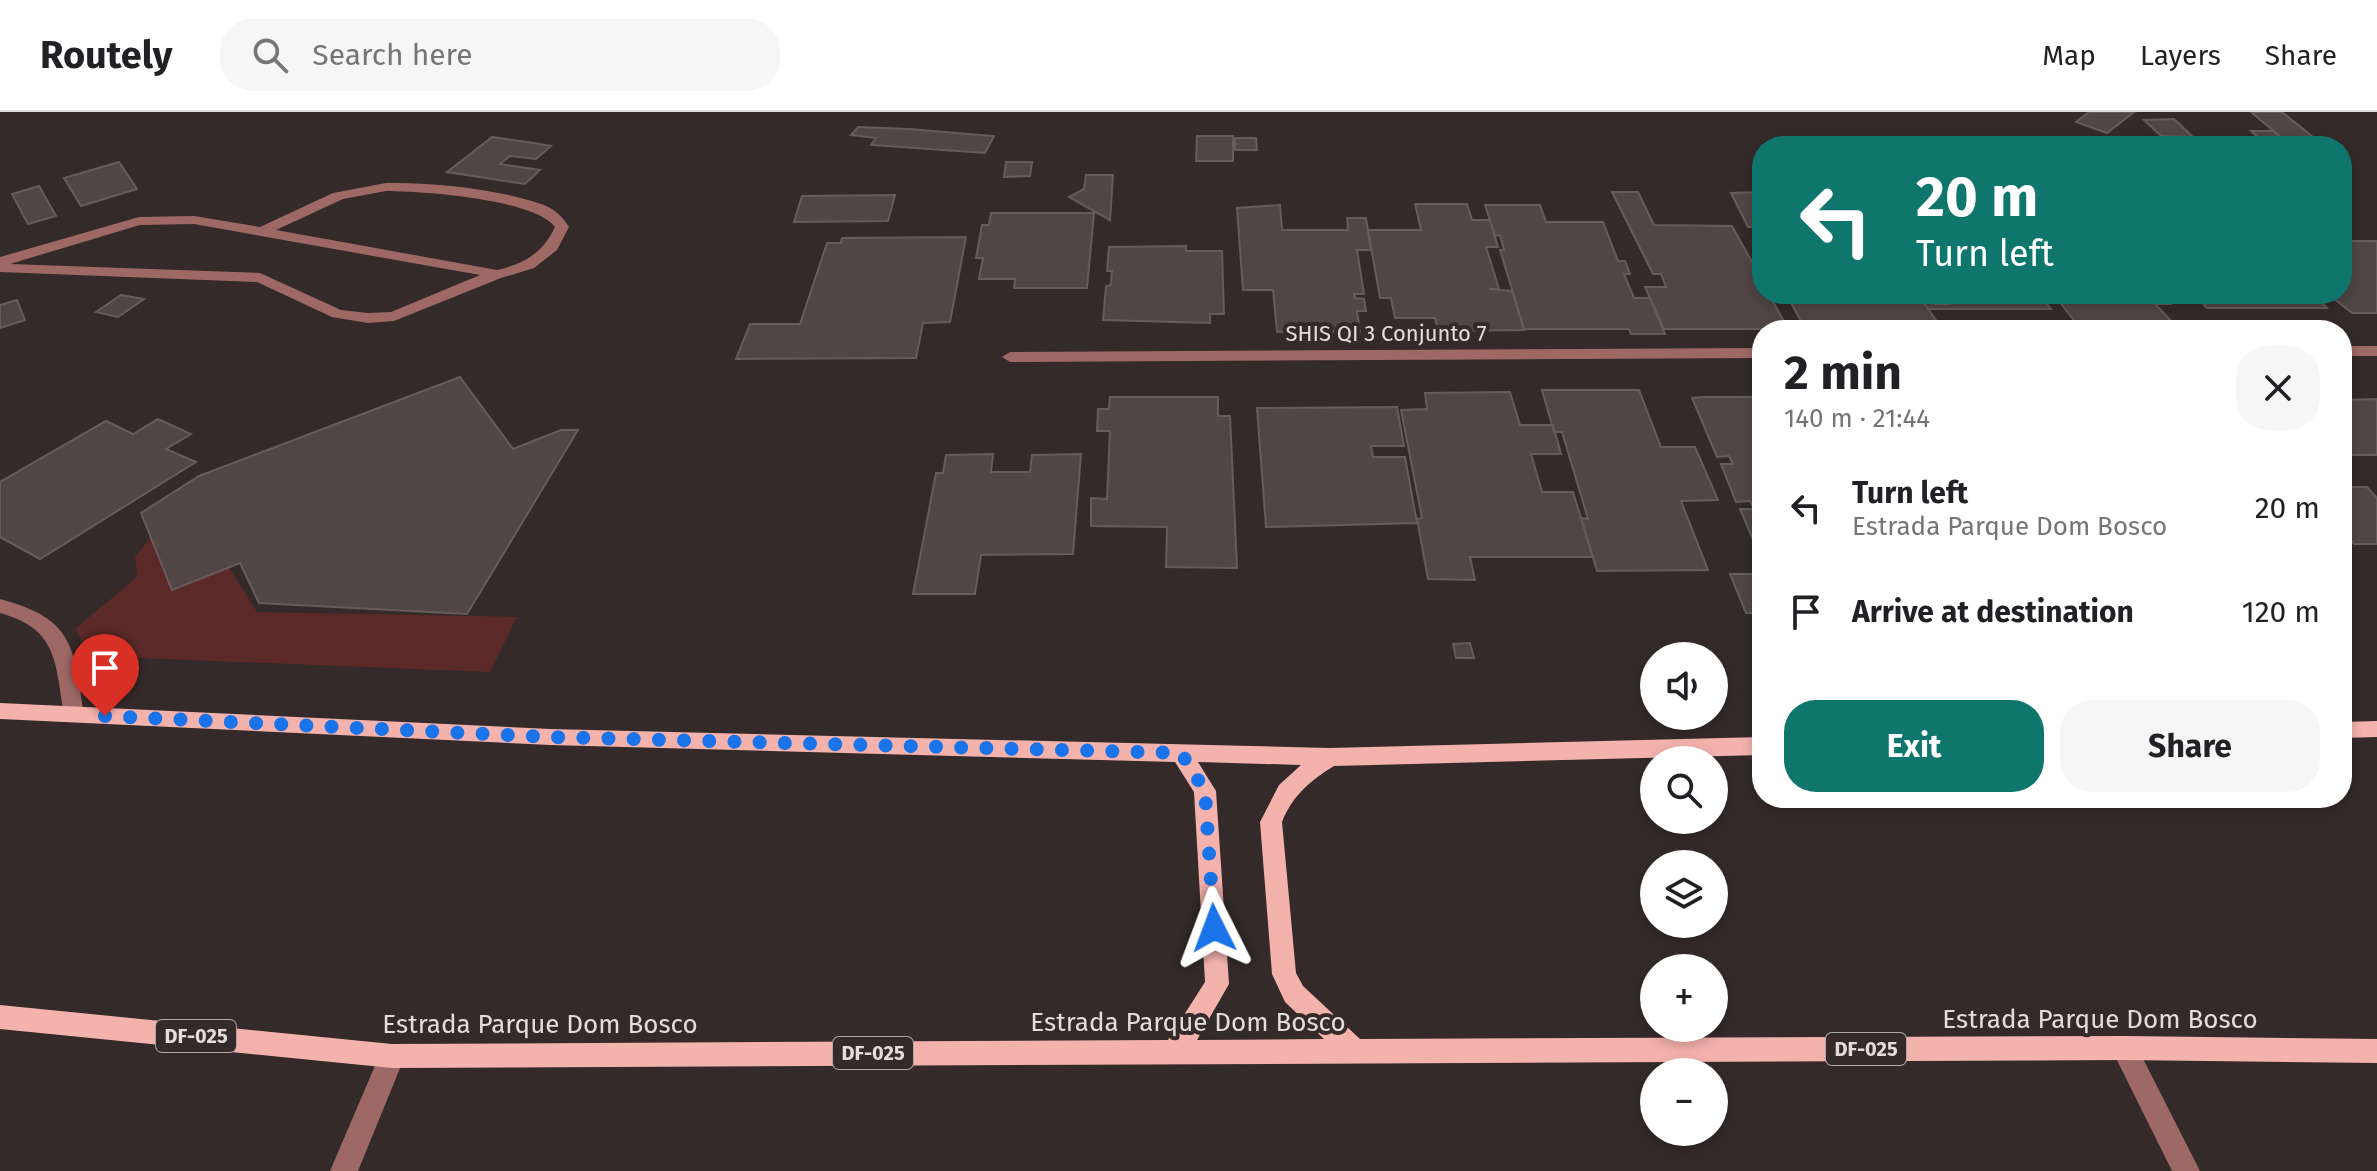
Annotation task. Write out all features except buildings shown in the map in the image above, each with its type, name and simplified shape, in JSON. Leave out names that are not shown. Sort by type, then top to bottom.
[{"type":"main road","points":[[0,711],[550,737],[1330,757],[1752,746]]},
{"type":"main road","points":[[2352,730],[2377,729]]},
{"type":"main road","points":[[1175,1052],[1217,984],[1205,791],[1181,753]]},
{"type":"main road","points":[[1330,757],[1297,778],[1277,804],[1271,822],[1284,974],[1294,994],[1355,1052]]},
{"type":"main road","name":"Estrada Parque Dom Bosco","points":[[0,1017],[392,1056],[2124,1048],[2377,1051]]},
{"type":"street","points":[[0,265],[260,278],[337,314],[368,318],[394,316],[497,274],[521,270],[538,261],[556,244],[562,227],[555,217],[538,207],[402,186],[364,189],[331,198],[262,232]]},
{"type":"street","points":[[0,265],[139,221],[194,220],[497,274]]},
{"type":"street","points":[[2352,351],[2377,351]]},
{"type":"street","name":"SHIS QI 3 Conjunto 7","points":[[1010,357],[1752,353]]},
{"type":"street","points":[[0,606],[28,612],[61,642],[74,714]]},
{"type":"street","points":[[2124,1048],[2186,1171]]},
{"type":"street","points":[[344,1171],[392,1056]]},
{"type":"shaded area","points":[[184,496],[257,612],[517,617],[490,672],[90,656],[75,629],[138,576],[135,557]]},
{"type":"route","points":[[105,716],[550,737],[1181,753],[1205,791],[1214,928]]}]
